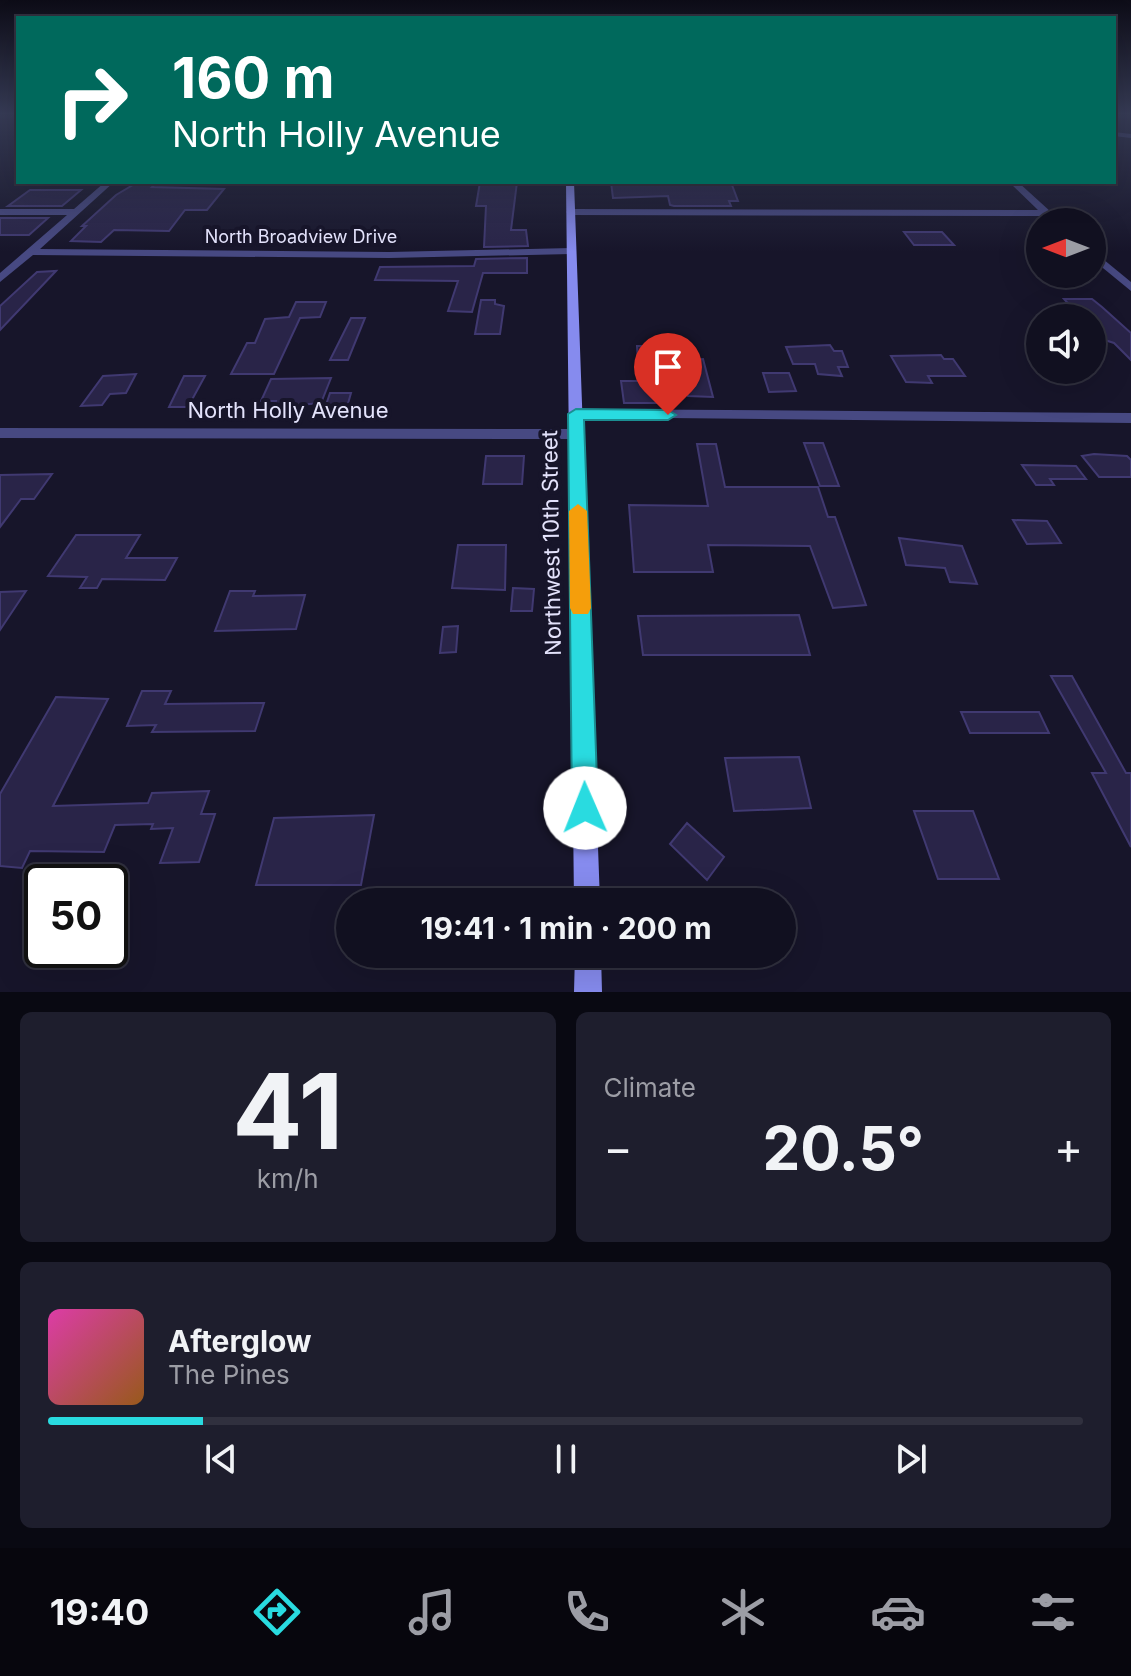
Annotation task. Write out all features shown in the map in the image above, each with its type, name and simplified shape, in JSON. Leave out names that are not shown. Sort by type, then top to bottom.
[{"type":"main road","name":"Northwest 10th Street","points":[[570,184],[587,888]]},
{"type":"main road","points":[[588,968],[588,992]]},
{"type":"street","points":[[0,279],[108,184]]},
{"type":"street","points":[[1015,184],[1042,208]]},
{"type":"street","points":[[0,212],[76,212]]},
{"type":"street","points":[[571,212],[1026,213]]},
{"type":"street","name":"North Broadview Drive","points":[[30,252],[389,255],[571,251]]},
{"type":"street","points":[[1106,266],[1131,288]]},
{"type":"street","points":[[576,414],[1131,418]]},
{"type":"street","name":"North Holly Avenue","points":[[0,433],[576,434]]},
{"type":"building","points":[[135,184],[224,189],[207,210],[185,210],[169,231],[114,230],[101,242],[71,241],[86,226],[82,226],[116,195]]},
{"type":"building","points":[[480,184],[517,184],[511,230],[526,230],[528,246],[484,247],[486,206],[476,206]]},
{"type":"building","points":[[611,184],[729,184],[732,185],[738,201],[729,201],[731,206],[674,206],[670,205],[668,196],[613,198]]},
{"type":"building","points":[[30,190],[81,190],[62,206],[8,206]]},
{"type":"building","points":[[0,218],[48,218],[29,235],[0,235]]},
{"type":"building","points":[[904,232],[942,232],[954,245],[914,245]]},
{"type":"building","points":[[527,258],[527,273],[483,273],[472,312],[448,311],[458,281],[375,280],[380,267],[474,266],[476,259]]},
{"type":"building","points":[[56,271],[0,330],[0,306],[37,272]]},
{"type":"building","points":[[1064,299],[1092,299],[1098,304],[1068,304]]},
{"type":"building","points":[[481,300],[495,300],[495,304],[504,306],[500,334],[475,334]]},
{"type":"building","points":[[296,302],[326,302],[320,317],[300,318],[274,374],[231,374],[247,343],[255,343],[265,319],[289,317]]},
{"type":"building","points":[[1106,311],[1131,333],[1131,360],[1114,343],[1106,340]]},
{"type":"building","points":[[351,318],[365,318],[348,360],[330,360]]},
{"type":"building","points":[[830,345],[834,351],[842,351],[848,367],[838,367],[842,376],[818,374],[815,364],[793,364],[786,347]]},
{"type":"building","points":[[637,346],[653,346],[657,351],[660,369],[655,369],[659,403],[624,403],[621,381],[639,381]]},
{"type":"building","points":[[941,355],[944,359],[953,359],[965,376],[928,376],[932,383],[906,382],[891,356]]},
{"type":"building","points":[[703,359],[713,397],[688,396],[685,382],[692,382],[688,360]]},
{"type":"building","points":[[763,373],[789,373],[796,391],[769,392]]},
{"type":"building","points":[[136,374],[126,393],[110,394],[102,405],[81,406],[103,376]]},
{"type":"building","points":[[184,376],[205,376],[188,407],[169,407]]},
{"type":"building","points":[[331,378],[321,403],[274,407],[276,401],[261,401],[271,379]]},
{"type":"building","points":[[330,393],[351,393],[345,414],[323,414]]},
{"type":"building","points":[[804,443],[823,443],[839,486],[820,486]]},
{"type":"building","points":[[697,444],[716,444],[725,487],[818,487],[828,517],[835,517],[866,605],[833,608],[810,546],[708,545],[713,572],[634,572],[629,505],[708,506]]},
{"type":"building","points":[[486,456],[524,456],[522,484],[483,484]]},
{"type":"building","points":[[1082,456],[1127,456],[1131,460],[1131,477],[1099,477]]},
{"type":"building","points":[[1022,465],[1076,466],[1086,479],[1050,479],[1054,485],[1036,485]]},
{"type":"building","points":[[52,474],[34,499],[21,499],[0,527],[0,475]]},
{"type":"building","points":[[1013,520],[1047,521],[1061,543],[1027,544]]},
{"type":"building","points":[[76,535],[140,535],[126,558],[177,558],[165,580],[102,579],[97,588],[80,588],[87,577],[48,576]]},
{"type":"building","points":[[899,538],[962,546],[977,584],[950,582],[945,568],[906,565]]},
{"type":"building","points":[[458,545],[506,545],[505,590],[452,588]]},
{"type":"building","points":[[513,588],[534,589],[532,611],[511,611]]},
{"type":"building","points":[[26,591],[0,630],[0,592]]},
{"type":"building","points":[[230,591],[255,591],[253,596],[305,595],[296,629],[215,631]]},
{"type":"building","points":[[799,615],[810,655],[643,655],[638,616]]},
{"type":"building","points":[[458,626],[456,652],[440,653],[443,627]]},
{"type":"building","points":[[1051,676],[1072,676],[1126,773],[1131,773],[1131,847],[1092,773],[1106,773]]},
{"type":"building","points":[[142,691],[171,691],[165,704],[264,703],[255,731],[152,732],[156,725],[127,726]]},
{"type":"building","points":[[56,697],[108,699],[53,806],[148,803],[152,793],[209,791],[201,814],[215,814],[199,862],[160,863],[173,828],[151,829],[153,824],[115,825],[104,852],[30,851],[22,868],[0,866],[0,794]]},
{"type":"building","points":[[961,712],[1039,712],[1049,733],[970,733]]},
{"type":"building","points":[[799,757],[811,808],[734,811],[725,758]]},
{"type":"building","points":[[914,811],[973,811],[999,879],[938,879]]},
{"type":"building","points":[[374,815],[361,885],[256,885],[274,818]]},
{"type":"building","points":[[687,823],[724,857],[707,880],[670,844]]},
{"type":"slow traffic","points":[[578,511],[580,608]]},
{"type":"route","points":[[585,808],[576,414],[668,415]]}]
